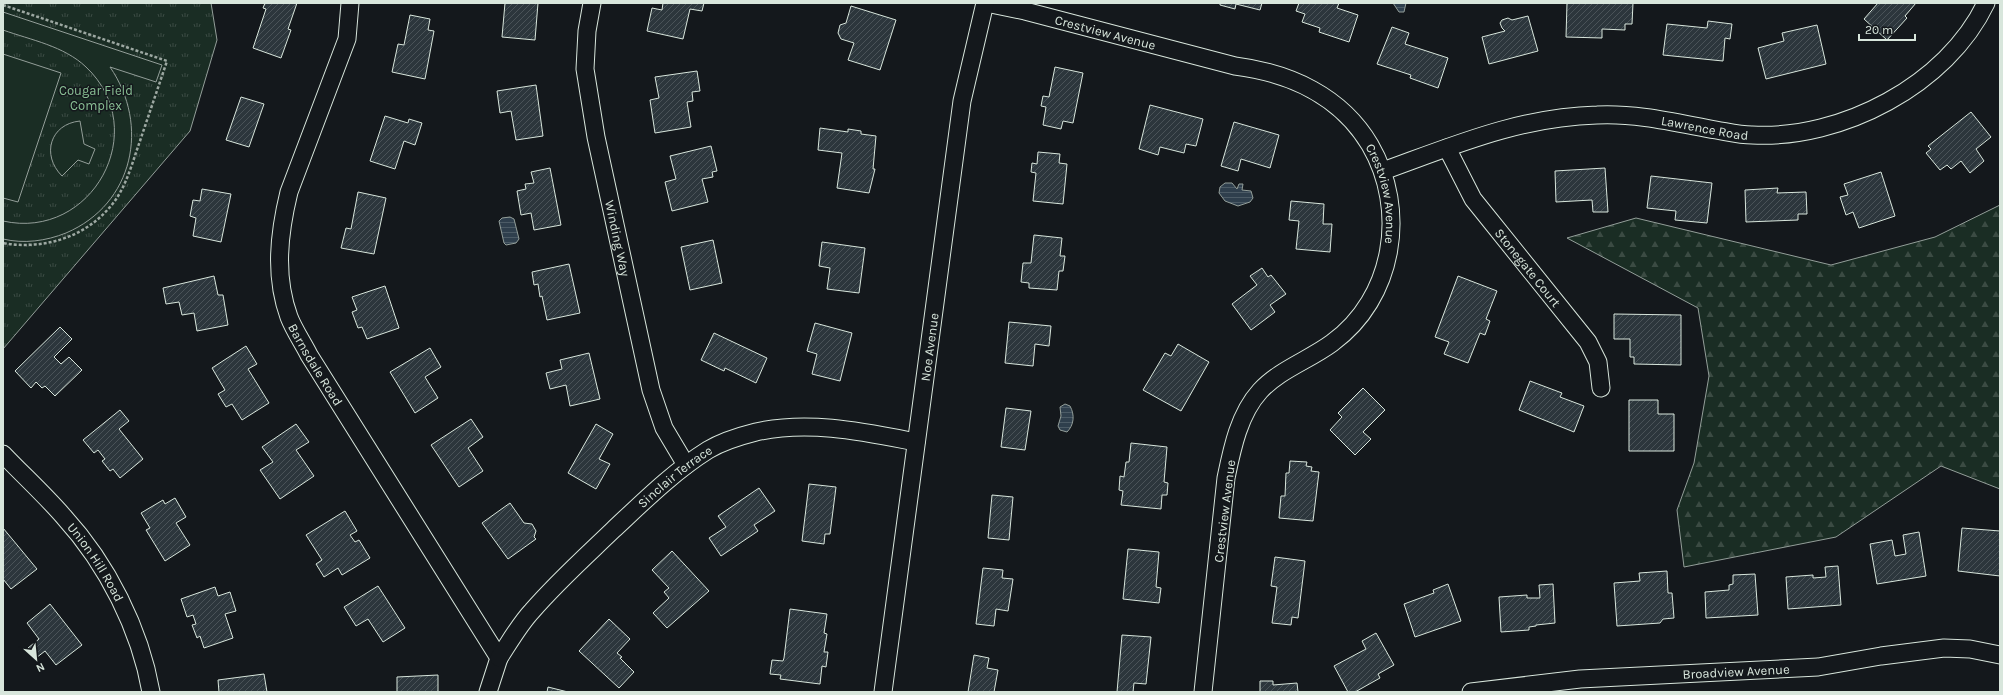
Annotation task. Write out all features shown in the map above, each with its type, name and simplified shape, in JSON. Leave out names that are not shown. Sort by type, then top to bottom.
[{"type":"street","name":"Barnsdale Road","points":[[350,3],[347,39],[289,192],[283,216],[280,242],[280,267],[283,293],[289,317],[309,355],[499,658]]},
{"type":"street","name":"Winding Way","points":[[592,3],[587,31],[586,69],[596,137],[652,390],[664,428],[686,465]]},
{"type":"street","name":"Crestview Avenue","points":[[986,3],[1025,11],[1235,66],[1260,69],[1284,76],[1318,94],[1348,117],[1365,137],[1383,171],[1390,195],[1392,220],[1391,246],[1380,283],[1368,305],[1352,325],[1333,342],[1279,375],[1259,392],[1252,402],[1234,443],[1226,478],[1203,692]]},
{"type":"street","name":"Noe Avenue","points":[[883,692],[962,101],[986,3]]},
{"type":"street","name":"Lawrence Road","points":[[1383,171],[1486,134],[1524,123],[1576,116],[1599,114],[1638,117],[1751,135],[1776,135],[1802,132],[1839,123],[1863,114],[1897,97],[1928,75],[1964,38],[1986,3]]},
{"type":"street","name":"Stonegate Court","points":[[1448,148],[1473,199],[1588,342],[1598,362],[1601,388]]},
{"type":"street","name":"Sinclair Terrace","points":[[499,658],[531,612],[584,557],[686,465],[710,449],[733,439],[758,432],[783,429],[821,428],[859,431],[916,442]]},
{"type":"street","name":"Union Hill Road","points":[[3,454],[65,517],[88,547],[109,580],[126,614],[140,650],[151,692]]},
{"type":"street","name":"Broadview Avenue","points":[[1471,692],[1580,679],[1818,667],[1881,656],[1944,648],[1970,649],[2000,655]]},
{"type":"street","points":[[488,692],[499,658]]},
{"type":"path","points":[[3,5],[167,61],[126,180],[110,207],[93,223],[70,236],[33,246],[3,243]]},
{"type":"green space","name":"Cougar Field Complex","points":[[3,3],[211,3],[217,40],[190,131],[3,349]]},
{"type":"green space","points":[[3,12],[162,65],[156,82],[110,67],[122,90],[130,113],[132,137],[128,161],[120,183],[107,203],[89,220],[66,233],[43,240],[11,241],[3,239],[3,221],[35,223],[63,214],[86,198],[103,175],[113,149],[114,120],[105,93],[86,67],[68,54],[57,49],[3,30]]},
{"type":"green space","points":[[3,54],[61,73],[18,202],[3,198]]},
{"type":"green space","points":[[80,121],[84,144],[95,149],[89,164],[78,160],[62,176],[52,159],[52,142],[56,134],[62,128],[70,123]]},
{"type":"green space","points":[[2000,205],[2000,489],[1941,466],[1836,537],[1684,567],[1677,510],[1694,463],[1709,376],[1698,308],[1567,238],[1636,218],[1831,265],[1935,237]]},
{"type":"water","points":[[1393,3],[1406,3],[1404,12],[1399,12]]},
{"type":"water","points":[[1225,183],[1232,183],[1237,189],[1239,184],[1243,184],[1242,190],[1251,191],[1253,198],[1250,202],[1238,206],[1225,201],[1219,193],[1220,187]]},
{"type":"water","points":[[510,217],[514,219],[519,239],[516,243],[506,245],[504,243],[499,221],[502,218]]},
{"type":"water","points":[[1065,404],[1070,406],[1072,409],[1073,416],[1071,426],[1067,432],[1060,430],[1058,426],[1061,416],[1060,407]]},
{"type":"building","points":[[265,3],[297,3],[288,29],[291,30],[281,58],[253,48],[266,9],[263,8]]},
{"type":"building","points":[[505,3],[538,3],[535,40],[502,37]]},
{"type":"building","points":[[663,3],[704,3],[702,11],[690,9],[683,39],[647,31],[652,8],[662,10]]},
{"type":"building","points":[[1220,3],[1262,3],[1260,10],[1236,4],[1235,9],[1220,5]]},
{"type":"building","points":[[1299,3],[1339,3],[1337,8],[1358,15],[1349,42],[1319,32],[1320,28],[1302,22],[1305,14],[1296,11]]},
{"type":"building","points":[[1567,3],[1633,3],[1632,24],[1625,24],[1625,30],[1602,29],[1602,38],[1566,37]]},
{"type":"building","points":[[1878,3],[1916,3],[1905,16],[1907,18],[1887,40],[1864,19]]},
{"type":"building","points":[[851,6],[896,20],[880,70],[848,60],[854,43],[841,39],[838,33],[840,25],[846,23]]},
{"type":"building","points":[[410,15],[430,19],[428,30],[434,31],[425,79],[392,72],[398,44],[404,45]]},
{"type":"building","points":[[1528,16],[1538,51],[1489,64],[1482,37],[1505,31],[1500,23],[1502,20],[1508,18],[1512,20]]},
{"type":"building","points":[[1708,21],[1732,24],[1730,39],[1725,38],[1723,61],[1663,55],[1667,24],[1707,28]]},
{"type":"building","points":[[1817,25],[1826,64],[1766,79],[1758,48],[1784,41],[1782,33]]},
{"type":"building","points":[[1392,27],[1409,33],[1405,44],[1448,58],[1438,88],[1410,78],[1411,75],[1377,64]]},
{"type":"building","points":[[1055,67],[1083,73],[1073,123],[1063,121],[1061,129],[1043,125],[1046,107],[1041,106],[1043,96],[1049,97]]},
{"type":"building","points":[[697,71],[700,91],[692,92],[693,101],[687,102],[691,127],[655,133],[650,100],[659,98],[655,77]]},
{"type":"building","points":[[536,85],[543,136],[516,140],[511,111],[500,113],[497,91]]},
{"type":"building","points":[[241,97],[264,104],[249,147],[226,140]]},
{"type":"building","points":[[1150,105],[1203,119],[1196,146],[1186,144],[1184,153],[1160,147],[1158,155],[1139,149]]},
{"type":"building","points":[[1971,112],[1991,137],[1976,149],[1984,161],[1970,173],[1961,161],[1951,169],[1947,165],[1940,170],[1926,153],[1931,149],[1928,146]]},
{"type":"building","points":[[385,116],[408,123],[409,119],[422,123],[415,145],[404,141],[395,169],[370,161]]},
{"type":"building","points":[[1234,122],[1279,135],[1270,168],[1241,159],[1238,171],[1221,166]]},
{"type":"building","points":[[820,128],[848,132],[848,129],[861,131],[861,134],[876,136],[873,169],[875,169],[869,193],[837,188],[842,153],[818,150]]},
{"type":"building","points":[[711,146],[717,171],[712,172],[713,177],[702,179],[708,202],[672,211],[665,182],[676,179],[670,156]]},
{"type":"building","points":[[1038,152],[1060,154],[1059,163],[1067,164],[1063,204],[1033,201],[1036,173],[1031,172],[1032,163],[1037,164]]},
{"type":"building","points":[[550,168],[561,225],[534,230],[531,213],[521,215],[517,191],[526,189],[525,184],[534,183],[531,172]]},
{"type":"building","points":[[1605,168],[1608,212],[1593,212],[1592,200],[1556,202],[1555,171]]},
{"type":"building","points":[[1881,172],[1895,216],[1859,228],[1853,212],[1846,215],[1840,197],[1848,195],[1844,184]]},
{"type":"building","points":[[1651,176],[1712,183],[1707,223],[1675,220],[1676,211],[1647,208]]},
{"type":"building","points":[[1778,188],[1777,193],[1806,192],[1807,214],[1798,214],[1798,220],[1746,222],[1745,190]]},
{"type":"building","points":[[202,189],[231,194],[221,242],[193,236],[196,218],[190,216],[193,200],[200,201]]},
{"type":"building","points":[[358,192],[386,198],[374,254],[341,248],[346,228],[351,229]]},
{"type":"building","points":[[1291,201],[1324,204],[1323,224],[1332,224],[1330,252],[1296,249],[1299,221],[1289,220]]},
{"type":"building","points":[[1034,235],[1062,238],[1060,256],[1065,256],[1063,271],[1059,271],[1057,290],[1029,288],[1029,283],[1021,282],[1023,263],[1031,263]]},
{"type":"building","points":[[713,240],[722,283],[690,290],[681,247]]},
{"type":"building","points":[[822,242],[865,248],[859,293],[827,289],[830,268],[819,266]]},
{"type":"building","points":[[569,264],[580,313],[547,320],[542,296],[540,297],[538,284],[534,285],[532,272]]},
{"type":"building","points":[[1262,268],[1268,277],[1271,275],[1286,294],[1270,305],[1275,312],[1251,330],[1232,304],[1257,285],[1250,276]]},
{"type":"building","points":[[214,276],[218,295],[223,295],[228,325],[197,331],[194,313],[182,315],[179,302],[166,304],[163,288]]},
{"type":"building","points":[[1458,276],[1497,291],[1486,319],[1490,321],[1485,335],[1480,333],[1468,363],[1444,354],[1449,342],[1435,337]]},
{"type":"building","points":[[385,286],[399,328],[367,339],[362,327],[358,328],[352,312],[357,310],[352,297]]},
{"type":"building","points":[[1614,314],[1681,315],[1681,365],[1634,364],[1634,357],[1630,357],[1630,339],[1614,339]]},
{"type":"building","points":[[1009,322],[1051,326],[1049,346],[1035,344],[1033,366],[1005,363]]},
{"type":"building","points":[[815,323],[852,333],[840,381],[812,374],[817,354],[807,351]]},
{"type":"building","points":[[60,327],[72,339],[54,357],[61,364],[69,357],[82,370],[55,396],[45,386],[42,388],[36,382],[31,388],[15,371]]},
{"type":"building","points":[[714,333],[767,358],[756,383],[725,368],[724,371],[701,360]]},
{"type":"building","points":[[1178,344],[1209,362],[1181,411],[1143,390],[1165,353],[1171,356]]},
{"type":"building","points":[[246,346],[257,364],[248,369],[269,403],[242,420],[232,404],[226,407],[218,394],[225,390],[212,368]]},
{"type":"building","points":[[430,348],[441,367],[425,377],[438,398],[415,413],[390,372]]},
{"type":"building","points":[[589,353],[600,399],[570,406],[566,385],[550,389],[546,373],[562,369],[560,360]]},
{"type":"building","points":[[1530,381],[1562,393],[1560,397],[1584,406],[1574,432],[1519,410]]},
{"type":"building","points":[[1363,388],[1385,410],[1363,432],[1371,439],[1355,455],[1330,430],[1342,417],[1338,413]]},
{"type":"building","points":[[1629,400],[1658,400],[1658,414],[1674,414],[1674,451],[1629,451]]},
{"type":"building","points":[[1006,408],[1031,411],[1025,450],[1001,447]]},
{"type":"building","points":[[120,410],[129,421],[119,429],[143,459],[120,478],[113,469],[110,471],[102,461],[105,459],[98,450],[94,453],[83,440]]},
{"type":"building","points":[[471,419],[483,437],[468,448],[483,471],[459,487],[431,445]]},
{"type":"building","points":[[296,424],[309,442],[296,450],[314,476],[280,499],[260,470],[273,462],[262,447]]},
{"type":"building","points":[[596,424],[613,434],[599,459],[610,464],[596,489],[568,473]]},
{"type":"building","points":[[1131,443],[1167,447],[1164,482],[1168,483],[1167,495],[1162,495],[1161,509],[1121,505],[1123,491],[1119,490],[1120,476],[1124,477],[1126,462],[1129,462]]},
{"type":"building","points":[[1290,461],[1307,462],[1306,466],[1312,467],[1311,471],[1319,472],[1313,521],[1279,518],[1281,496],[1285,496],[1286,473],[1289,473]]},
{"type":"building","points":[[809,484],[836,487],[830,534],[825,534],[824,544],[802,541]]},
{"type":"building","points":[[759,488],[775,511],[754,525],[758,531],[721,556],[709,538],[726,527],[718,516]]},
{"type":"building","points":[[992,495],[1013,497],[1009,540],[988,538]]},
{"type":"building","points":[[175,498],[186,517],[176,523],[190,545],[165,561],[146,530],[150,528],[141,513],[163,500],[165,504]]},
{"type":"building","points":[[510,503],[524,523],[532,524],[536,531],[534,537],[536,539],[508,559],[482,523]]},
{"type":"building","points":[[345,511],[357,531],[350,535],[355,542],[359,540],[370,558],[342,575],[338,568],[324,577],[316,564],[322,560],[306,535]]},
{"type":"building","points":[[3,528],[37,569],[11,589],[3,579]]},
{"type":"building","points":[[1962,528],[2000,531],[2000,576],[1958,571]]},
{"type":"building","points":[[1919,532],[1926,576],[1877,584],[1870,544],[1892,540],[1895,556],[1906,554],[1903,535]]},
{"type":"building","points":[[1128,549],[1159,552],[1156,587],[1161,588],[1159,603],[1123,599]]},
{"type":"building","points":[[672,551],[709,591],[667,628],[653,613],[669,598],[664,592],[669,588],[652,570]]},
{"type":"building","points":[[1275,557],[1305,561],[1298,618],[1292,617],[1291,625],[1272,623],[1277,587],[1271,586]]},
{"type":"building","points":[[1838,566],[1841,605],[1788,609],[1786,577],[1813,575],[1813,578],[1826,577],[1825,567]]},
{"type":"building","points":[[983,568],[1003,570],[1002,578],[1013,579],[1008,611],[996,609],[994,626],[976,624]]},
{"type":"building","points":[[1667,571],[1668,593],[1672,593],[1674,618],[1663,619],[1660,623],[1617,626],[1614,583],[1640,581],[1639,573]]},
{"type":"building","points":[[1755,574],[1758,615],[1706,618],[1705,592],[1729,590],[1729,585],[1733,584],[1733,575]]},
{"type":"building","points":[[1448,584],[1461,621],[1415,637],[1404,604],[1434,593],[1433,590]]},
{"type":"building","points":[[1553,584],[1555,623],[1536,625],[1529,627],[1529,630],[1501,632],[1499,597],[1527,595],[1527,598],[1540,598],[1539,585]]},
{"type":"building","points":[[378,586],[405,628],[383,642],[368,619],[356,626],[344,607]]},
{"type":"building","points":[[215,587],[218,596],[230,592],[236,611],[225,614],[233,638],[204,648],[200,636],[197,638],[192,625],[196,624],[193,615],[187,617],[181,599]]},
{"type":"building","points":[[50,604],[82,645],[56,665],[45,651],[36,658],[28,648],[39,639],[27,623]]},
{"type":"building","points":[[790,609],[827,614],[824,633],[827,634],[824,652],[828,652],[826,667],[822,666],[820,684],[780,679],[781,675],[770,674],[772,660],[783,661],[784,658]]},
{"type":"building","points":[[609,619],[630,639],[617,653],[634,672],[619,688],[579,651]]},
{"type":"building","points":[[1376,633],[1394,665],[1378,674],[1380,678],[1355,692],[1348,692],[1334,666],[1366,649],[1362,641]]},
{"type":"building","points":[[1122,635],[1151,637],[1146,684],[1134,683],[1133,692],[1117,692]]},
{"type":"building","points":[[974,655],[989,658],[987,668],[998,670],[994,692],[968,692]]},
{"type":"building","points":[[264,674],[267,692],[219,692],[218,680]]},
{"type":"building","points":[[438,675],[438,692],[397,692],[397,677]]},
{"type":"building","points":[[1260,681],[1273,681],[1273,685],[1297,683],[1298,692],[1260,692]]},
{"type":"building","points":[[548,687],[568,692],[547,692]]}]
